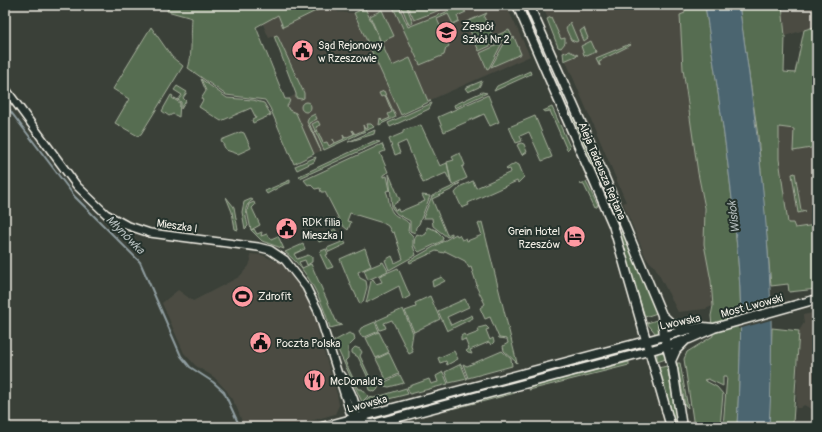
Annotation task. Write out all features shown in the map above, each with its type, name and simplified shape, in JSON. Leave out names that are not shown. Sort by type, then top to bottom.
[{"type":"main road","name":"Aleja Tadeusza Rejtana","points":[[517,5],[608,212],[648,341],[671,427]]},
{"type":"main road","name":"Aleja Tadeusza Rejtana","points":[[529,5],[592,147],[662,315],[664,336],[671,361],[682,427]]},
{"type":"main road","name":"Most Lwowski","points":[[714,328],[817,299]]},
{"type":"main road","points":[[662,315],[677,326],[691,328]]},
{"type":"main road","name":"Lwowska","points":[[322,427],[648,341],[691,328],[714,328]]},
{"type":"main road","name":"Lwowska","points":[[362,427],[650,351],[689,339],[714,328]]},
{"type":"main road","points":[[671,361],[676,350],[689,339]]},
{"type":"street","name":"Mieszka I","points":[[5,88],[77,186],[106,214],[126,224],[150,233],[258,247],[280,256],[294,270],[313,300],[337,368],[348,409],[362,423],[372,424]]},
{"type":"street","name":"Mieszka I","points":[[337,368],[356,405],[356,418]]},
{"type":"street","points":[[356,405],[364,411],[376,412]]},
{"type":"street","points":[[340,422],[348,409]]},
{"type":"street","points":[[350,427],[356,418]]},
{"type":"shaded area","points":[[328,5],[338,12],[354,13],[401,115],[314,154],[296,113],[289,111],[287,106],[289,98],[295,95],[296,98],[303,98],[304,93],[277,35],[269,38],[262,22],[278,15],[283,27]]},
{"type":"shaded area","name":"Zespół Szkół Nr 2","points":[[368,5],[506,5],[530,56],[428,101],[410,58],[392,66],[365,8]]},
{"type":"shaded area","points":[[542,5],[684,5],[713,306],[705,309],[678,312],[655,267],[646,258],[623,203],[626,202]]},
{"type":"shaded area","points":[[782,5],[817,5],[817,26],[785,36]]},
{"type":"shaded area","points":[[779,127],[794,128],[794,151],[817,147],[817,212],[810,213],[810,226],[795,228],[793,223],[788,223],[779,159]]},
{"type":"shaded area","points":[[250,254],[262,255],[278,262],[280,260],[306,296],[320,328],[317,329],[337,394],[339,405],[335,414],[300,424],[300,426],[295,427],[244,427],[237,408],[227,391],[214,377],[196,366],[184,353],[162,303],[178,290],[193,301],[239,277],[249,266],[251,260]]},
{"type":"shaded area","points":[[817,312],[817,408],[812,409],[804,405],[800,408],[796,408],[799,331],[804,323],[803,315]]},
{"type":"green space","points":[[169,5],[328,5],[283,27],[278,15],[256,27],[285,99],[290,99],[287,106],[289,110],[296,113],[314,154],[294,164],[270,108],[265,100],[226,95],[188,68],[191,52],[192,18],[167,11]]},
{"type":"green space","points":[[394,5],[399,6],[408,27],[459,7],[466,12],[457,16],[459,21],[453,24],[448,14],[437,19],[449,46],[446,48],[444,55],[420,65],[393,7]]},
{"type":"green space","points":[[401,5],[406,5],[413,23],[409,25]]},
{"type":"green space","points":[[407,5],[449,5],[450,6],[414,20]]},
{"type":"green space","points":[[684,5],[705,5],[730,181],[741,305],[737,427],[723,427],[727,376],[723,376],[723,386],[708,379],[704,380],[717,387],[723,394],[720,427],[694,427],[684,359],[687,352],[713,336],[711,316],[713,306],[711,281],[704,244],[705,208],[698,173],[683,69],[680,15],[685,13]]},
{"type":"green space","points":[[739,5],[782,5],[785,36],[784,72],[795,73],[804,30],[817,26],[817,147],[793,151],[794,129],[779,127],[779,159],[788,223],[793,223],[795,228],[815,225],[817,236],[817,289],[789,292],[788,284],[771,286],[758,136]]},
{"type":"green space","points":[[365,8],[392,66],[410,58],[428,101],[431,101],[401,115],[354,13]]},
{"type":"green space","points":[[382,10],[394,36],[381,42],[370,16]]},
{"type":"green space","points":[[487,13],[484,17],[493,37],[509,30],[512,36],[479,51],[466,22]]},
{"type":"green space","points":[[551,17],[561,39],[565,38],[565,43],[561,48],[558,47],[547,19]]},
{"type":"green space","points":[[570,22],[578,41],[576,42],[571,40],[566,29]]},
{"type":"green space","points":[[151,27],[172,57],[183,66],[141,134],[138,136],[115,123],[129,99],[113,89]]},
{"type":"green space","points":[[584,28],[588,38],[584,41],[580,31]]},
{"type":"green space","points":[[277,35],[304,93],[304,98],[296,98],[296,94],[274,36]]},
{"type":"green space","points":[[514,37],[521,54],[491,67],[505,42]]},
{"type":"green space","points":[[591,41],[596,52],[587,56],[584,55],[581,46]]},
{"type":"green space","points":[[502,43],[489,68],[487,69],[480,53]]},
{"type":"green space","points":[[630,44],[631,45],[599,61],[600,66],[596,58]]},
{"type":"green space","points":[[569,51],[578,55],[564,61],[563,53]]},
{"type":"green space","points":[[530,71],[531,74],[494,91],[497,86]]},
{"type":"green space","points":[[554,76],[569,111],[580,129],[606,192],[584,148],[552,77]]},
{"type":"green space","points":[[201,79],[227,98],[253,100],[264,103],[271,115],[253,123],[252,120],[256,118],[251,108],[221,121],[199,107],[203,100],[201,99],[206,91]]},
{"type":"green space","points":[[482,81],[479,87],[468,92],[465,88]]},
{"type":"green space","points":[[177,86],[187,92],[183,98],[186,101],[181,109],[181,102],[174,98],[178,100],[182,95],[174,90]]},
{"type":"green space","points":[[384,91],[396,117],[379,125],[380,118],[383,121],[390,118],[388,114],[392,112],[385,95],[381,97],[379,93]]},
{"type":"green space","points":[[482,92],[487,93],[455,108],[454,105]]},
{"type":"green space","points":[[171,95],[173,96],[172,98],[180,103],[179,117],[173,114],[169,116],[162,111]]},
{"type":"green space","points":[[488,95],[499,122],[490,126],[484,114],[444,132],[438,117]]},
{"type":"green space","points":[[304,102],[308,102],[310,103],[310,111],[304,112],[301,109],[301,105]]},
{"type":"green space","points":[[432,103],[429,109],[390,127],[388,123]]},
{"type":"green space","points":[[552,107],[570,147],[567,150],[550,111],[543,111]]},
{"type":"green space","points":[[315,114],[317,119],[309,123],[321,151],[307,122],[309,117]]},
{"type":"green space","points":[[535,116],[552,157],[542,161],[529,132],[520,136],[522,141],[516,143],[509,127]]},
{"type":"green space","points":[[318,121],[320,125],[316,127],[323,143],[327,142],[329,146],[334,143],[333,139],[335,143],[344,139],[343,135],[345,138],[354,134],[352,130],[355,134],[364,130],[363,125],[365,129],[368,128],[367,124],[371,124],[374,127],[324,150],[312,124]]},
{"type":"green space","points":[[421,125],[440,166],[447,163],[451,183],[446,173],[423,183],[406,141],[397,145],[400,153],[395,155],[389,139],[403,133],[403,130]]},
{"type":"green space","points":[[375,130],[374,134],[348,142]]},
{"type":"green space","points":[[241,132],[244,133],[251,148],[238,154],[226,150],[221,140]]},
{"type":"green space","points":[[374,141],[380,142],[300,178],[299,176]]},
{"type":"green space","points":[[521,143],[524,144],[527,152],[522,155],[517,145]]},
{"type":"green space","points":[[382,144],[385,151],[380,153],[388,172],[383,175],[383,177],[387,176],[390,190],[386,191],[390,208],[395,215],[405,220],[409,224],[408,231],[413,236],[413,246],[416,255],[389,270],[385,260],[392,256],[395,263],[403,259],[394,232],[392,233],[388,226],[383,223],[350,213],[347,221],[351,222],[348,230],[342,225],[325,192],[321,192],[320,188],[315,189],[310,184],[308,185],[304,180]]},
{"type":"green space","points":[[460,153],[465,165],[462,167],[467,178],[452,185],[447,162],[454,160],[452,157]]},
{"type":"green space","points":[[316,157],[314,162],[297,170],[295,166]]},
{"type":"green space","points":[[515,163],[519,165],[524,177],[518,183],[517,181],[468,203],[469,205],[462,208],[455,193],[461,186],[473,181],[476,188],[511,172],[510,169],[506,169]]},
{"type":"green space","points":[[795,173],[801,210],[806,211],[798,213],[792,174]]},
{"type":"green space","points":[[389,174],[400,200],[393,205],[395,210],[398,209],[399,212],[425,201],[422,195],[430,196],[419,224],[416,227],[415,233],[410,231],[410,221],[397,214],[392,208]]},
{"type":"green space","points":[[290,180],[290,183],[285,184],[267,194],[265,191]]},
{"type":"green space","points":[[586,182],[598,206],[595,208],[584,185],[580,184]]},
{"type":"green space","points":[[460,183],[453,189],[432,199],[447,235],[452,233],[452,235],[447,237],[433,226],[432,218],[423,218],[432,196]]},
{"type":"green space","points":[[226,197],[234,207],[238,230],[235,229],[232,212]]},
{"type":"green space","points":[[251,199],[253,200],[247,205],[246,208],[248,226],[245,229],[242,212],[244,202]]},
{"type":"green space","points":[[254,202],[255,205],[252,208],[260,225],[251,230],[247,211],[249,204]]},
{"type":"green space","points":[[482,222],[517,363],[504,351],[503,346],[508,343],[507,339],[499,338],[490,317],[485,319],[480,308],[485,304],[476,286],[477,285],[471,267],[469,268],[465,261],[445,251],[444,253],[436,251],[410,263],[409,261],[456,234],[457,236],[459,235],[462,240],[466,238],[467,241],[482,235],[478,224]]},
{"type":"green space","points":[[427,227],[436,230],[443,237],[442,241],[419,252],[414,243],[415,239],[417,234],[422,236],[426,234]]},
{"type":"green space","points":[[254,229],[257,234],[262,232],[261,236],[267,234],[271,239],[278,236],[284,249],[262,241],[251,230]]},
{"type":"green space","points":[[335,229],[338,234],[319,242],[317,238]]},
{"type":"green space","points":[[624,231],[657,313],[645,317],[619,233]]},
{"type":"green space","points":[[344,241],[346,244],[329,252],[327,248]]},
{"type":"green space","points":[[303,244],[305,249],[294,254],[297,259],[308,255],[312,257],[312,262],[307,265],[305,260],[299,262],[302,268],[311,264],[337,323],[342,325],[330,328],[323,307],[313,286],[301,268],[285,252]]},
{"type":"green space","points":[[365,248],[371,266],[358,272],[360,278],[366,281],[367,287],[363,302],[360,304],[340,259]]},
{"type":"green space","points":[[326,249],[328,254],[326,255],[333,267],[327,269],[320,254],[321,251]]},
{"type":"green space","points":[[383,262],[388,271],[368,280],[364,270]]},
{"type":"green space","points":[[398,268],[410,296],[403,300],[399,286],[366,303],[371,281],[373,279],[376,284],[382,282],[379,276]]},
{"type":"green space","points":[[442,277],[445,281],[433,287],[432,281]]},
{"type":"green space","points":[[430,296],[440,319],[414,332],[405,311],[416,307],[415,303]]},
{"type":"green space","points":[[465,299],[469,307],[447,317],[451,325],[472,315],[473,318],[447,331],[438,311]]},
{"type":"green space","points":[[403,309],[413,333],[411,346],[413,352],[409,354],[392,320],[384,323],[386,328],[380,330],[376,321]]},
{"type":"green space","points":[[660,319],[660,333],[656,334],[647,323]]},
{"type":"green space","points":[[375,322],[379,331],[365,337],[361,336],[359,332],[361,328]]},
{"type":"green space","points":[[486,326],[489,329],[486,330],[490,340],[493,338],[494,342],[491,345],[489,342],[470,350],[472,354],[468,353],[466,351],[469,349],[465,339],[461,341],[461,336],[464,334],[466,337],[479,332],[478,328]]},
{"type":"green space","points":[[772,328],[799,331],[793,423],[769,427]]},
{"type":"green space","points":[[379,332],[389,352],[376,358],[366,338]]},
{"type":"green space","points":[[349,333],[354,335],[355,340],[348,347],[348,358],[345,361],[358,389],[362,389],[368,396],[362,402],[334,341]]},
{"type":"green space","points":[[355,347],[360,349],[362,352],[360,356],[372,382],[378,385],[378,389],[375,392],[369,390],[368,386],[370,382],[358,357],[352,353],[352,350]]},
{"type":"green space","points":[[626,350],[627,351],[561,368],[519,382],[518,378]]},
{"type":"green space","points":[[454,351],[458,359],[447,365],[446,361],[440,363],[438,358]]},
{"type":"green space","points":[[502,351],[511,359],[512,366],[468,378],[463,364],[467,366]]},
{"type":"green space","points":[[660,351],[663,352],[666,359],[657,362],[657,354]]},
{"type":"green space","points":[[389,353],[399,374],[383,381],[385,377],[376,359]]},
{"type":"green space","points":[[629,362],[629,365],[529,390],[531,387]]},
{"type":"green space","points":[[677,363],[680,363],[688,408],[685,405]]},
{"type":"green space","points":[[461,364],[467,379],[449,383],[445,372]]},
{"type":"green space","points":[[667,366],[678,427],[675,427],[658,368]]},
{"type":"green space","points":[[443,372],[448,384],[410,394],[407,387],[429,379],[431,384],[438,382],[436,376]]},
{"type":"green space","points":[[400,375],[404,383],[389,387],[384,386],[383,383]]},
{"type":"green space","points":[[513,379],[514,383],[382,418],[381,414]]},
{"type":"green space","points":[[406,388],[408,394],[369,404],[362,403],[369,397],[374,398]]},
{"type":"green space","points":[[515,389],[515,393],[481,402],[480,399]]},
{"type":"green space","points":[[479,399],[479,402],[447,410],[446,408]]},
{"type":"water","points":[[705,5],[739,5],[760,163],[769,267],[771,373],[769,427],[737,427],[741,323],[740,288],[726,146]]},
{"type":"pier","points":[[773,303],[774,319],[738,329],[738,313]]},
{"type":"waterway","name":"Młynówka","points":[[5,104],[75,197],[140,262],[181,356],[190,367],[213,382],[224,392],[240,427]]},
{"type":"place","name":"Zespół Szkół Nr 2","points":[[447,32]]},
{"type":"place","name":"Sąd Rejonowy w Rzeszowie","points":[[302,51]]},
{"type":"place","name":"RDK filia Mieszka I","points":[[287,228]]},
{"type":"place","name":"Grein Hotel Rzeszów","points":[[575,237]]},
{"type":"place","name":"Zdrofit","points":[[242,296]]},
{"type":"place","name":"Poczta Polska","points":[[261,343]]},
{"type":"place","name":"McDonald's","points":[[315,381]]},
{"type":"water label","name":"Wisłok","points":[[734,217]]}]
